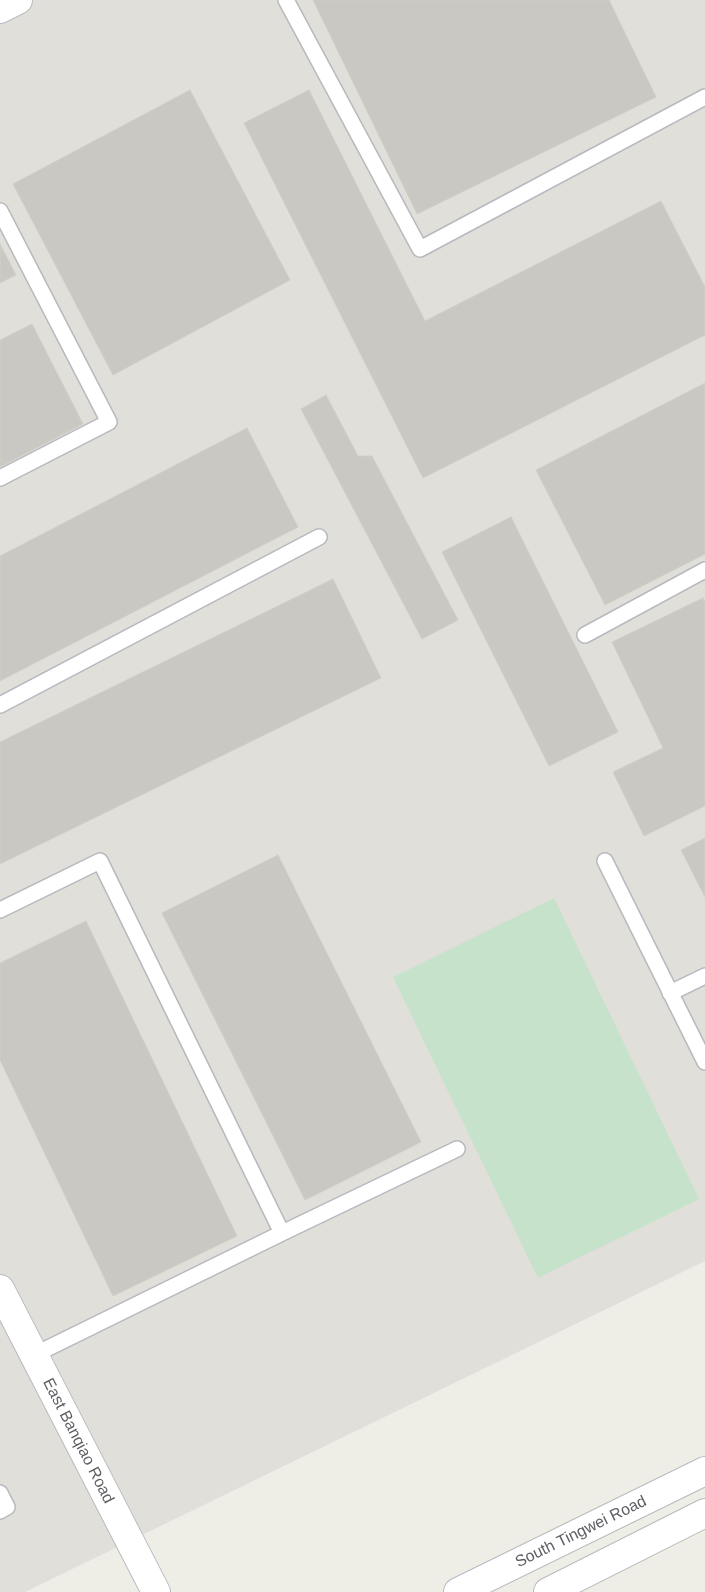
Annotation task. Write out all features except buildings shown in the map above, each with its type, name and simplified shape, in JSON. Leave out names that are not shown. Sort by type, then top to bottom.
[{"type":"main road","points":[[0,9],[18,0]]},
{"type":"main road","name":"East Banqiao Road","points":[[0,1289],[156,1592]]},
{"type":"main road","name":"South Tingwei Road","points":[[458,1592],[705,1471]]},
{"type":"main road","points":[[548,1592],[705,1514]]},
{"type":"lane","points":[[286,0],[420,249],[705,97]]},
{"type":"lane","points":[[0,211],[109,422],[0,478]]},
{"type":"lane","points":[[0,705],[319,537]]},
{"type":"lane","points":[[585,635],[705,570]]},
{"type":"lane","points":[[0,910],[100,861],[282,1233]]},
{"type":"lane","points":[[605,861],[705,1062]]},
{"type":"lane","points":[[670,993],[705,976]]},
{"type":"lane","points":[[34,1355],[282,1233],[457,1150]]},
{"type":"lane","points":[[0,1493],[7,1507],[0,1511]]},
{"type":"shaded area","points":[[0,0],[705,0],[705,1261],[25,1592],[0,1592]]},
{"type":"green space","points":[[554,898],[699,1199],[538,1278],[393,977]]}]
